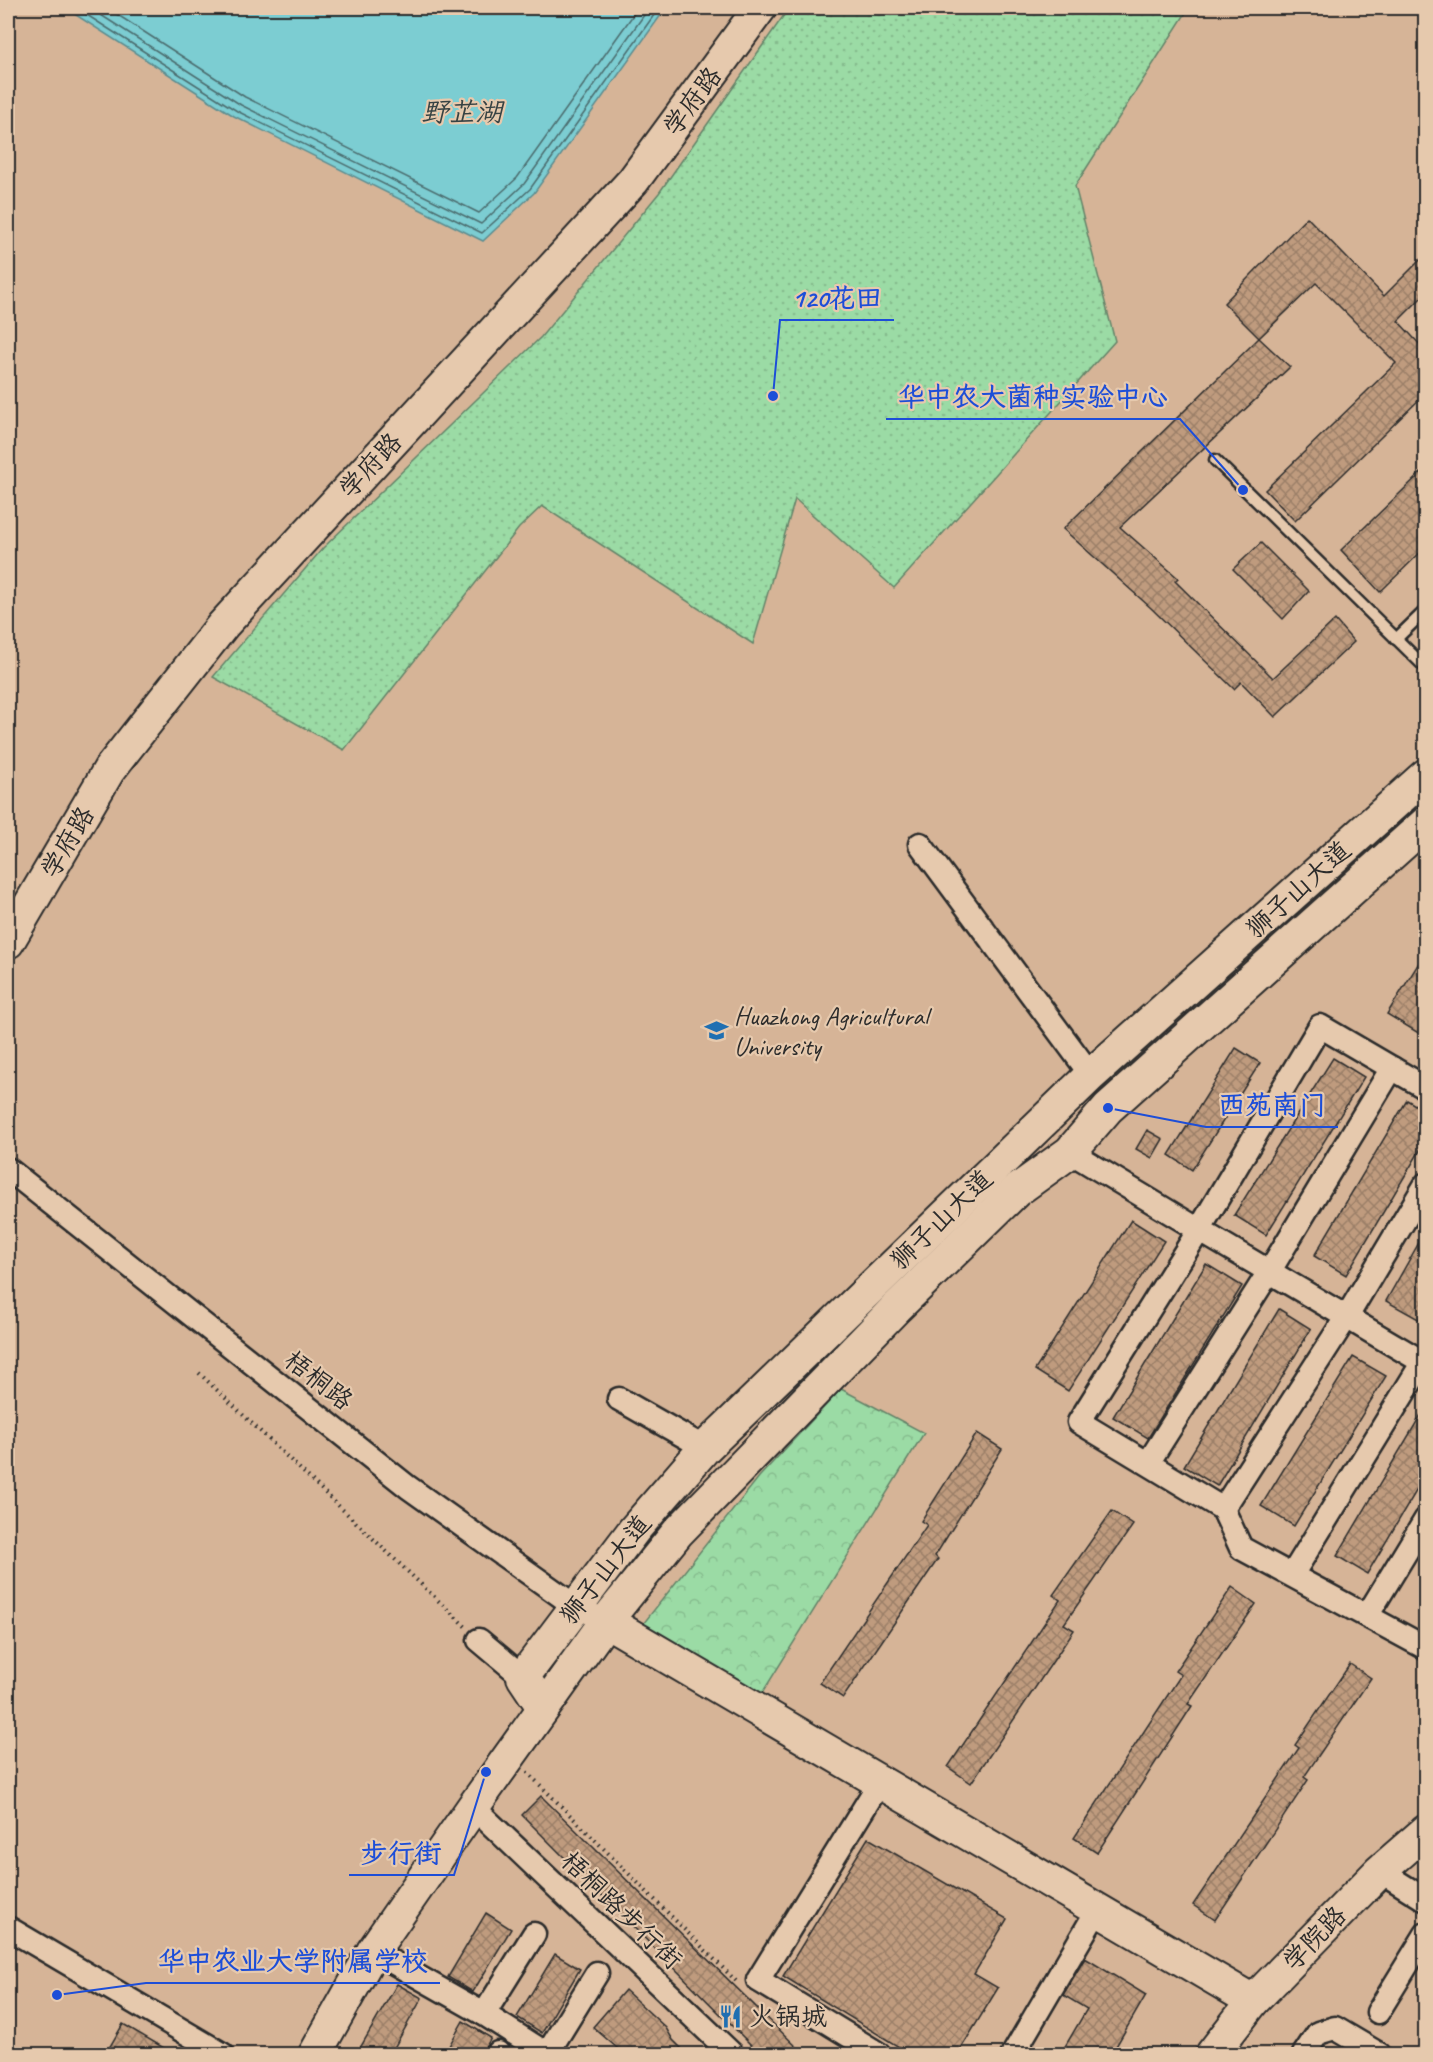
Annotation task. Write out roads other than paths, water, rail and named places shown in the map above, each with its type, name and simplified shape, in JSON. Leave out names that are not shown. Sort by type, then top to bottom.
[{"type":"street","name":"学府路","points":[[8,942],[110,770],[223,625],[633,181],[760,8]]},
{"type":"street","name":"狮子山大道","points":[[523,1677],[634,1530],[705,1448],[1091,1075],[1425,775]]},
{"type":"street","name":"狮子山大道","points":[[315,2055],[373,1952],[473,1807],[606,1621],[678,1532],[897,1307],[1016,1191],[1070,1152],[1108,1108],[1425,823]]},
{"type":"street","points":[[920,844],[1091,1075]]},
{"type":"street","points":[[1425,1087],[1320,1026],[1198,1230],[1079,1422],[1223,1509],[1241,1548],[1425,1648]]},
{"type":"street","points":[[1148,1463],[1269,1272],[1392,1068]]},
{"type":"street","points":[[1070,1152],[1346,1318],[1424,1361],[1292,1575]]},
{"type":"street","name":"梧桐路","points":[[8,1169],[408,1487],[575,1606],[606,1621]]},
{"type":"street","points":[[1223,1509],[1346,1318],[1425,1184]]},
{"type":"street","points":[[619,1399],[705,1448]]},
{"type":"street","points":[[1367,1616],[1425,1519]]},
{"type":"street","points":[[606,1621],[1253,2001]]},
{"type":"street","points":[[479,1640],[523,1677],[543,1707]]},
{"type":"street","points":[[879,2055],[758,1980],[880,1782]]},
{"type":"street","name":"梧桐路步行街","points":[[473,1807],[732,2055]]},
{"type":"street","name":"学院路","points":[[1212,2055],[1253,2001],[1380,1871],[1425,1831]]},
{"type":"street","points":[[1380,1871],[1425,1900]]},
{"type":"street","points":[[1013,2055],[1098,1909]]},
{"type":"street","points":[[8,1928],[222,2055]]},
{"type":"street","points":[[484,2014],[534,1934]]},
{"type":"street","points":[[1378,2012],[1425,1934]]},
{"type":"street","points":[[373,1952],[484,2014],[547,2054],[597,1973]]},
{"type":"street","points":[[1304,2055],[1318,2033],[1335,2028],[1379,2055]]},
{"type":"lane","points":[[1215,460],[1425,668]]},
{"type":"lane","points":[[1395,639],[1425,610]]},
{"type":"water","name":"野芷湖","points":[[65,8],[666,8],[534,193],[483,241],[234,116]]},
{"type":"place","name":"120花田","points":[[773,396]]},
{"type":"place","name":"华中农大菌种实验中心","points":[[1243,490]]},
{"type":"place","name":"Huazhong Agricultural University","points":[[716,1031]]},
{"type":"place","name":"西苑南门","points":[[1108,1108]]},
{"type":"place","name":"步行街","points":[[486,1772]]},
{"type":"place","name":"华中农业大学附属学校","points":[[57,1995]]},
{"type":"place","name":"火锅城","points":[[731,2016]]}]
